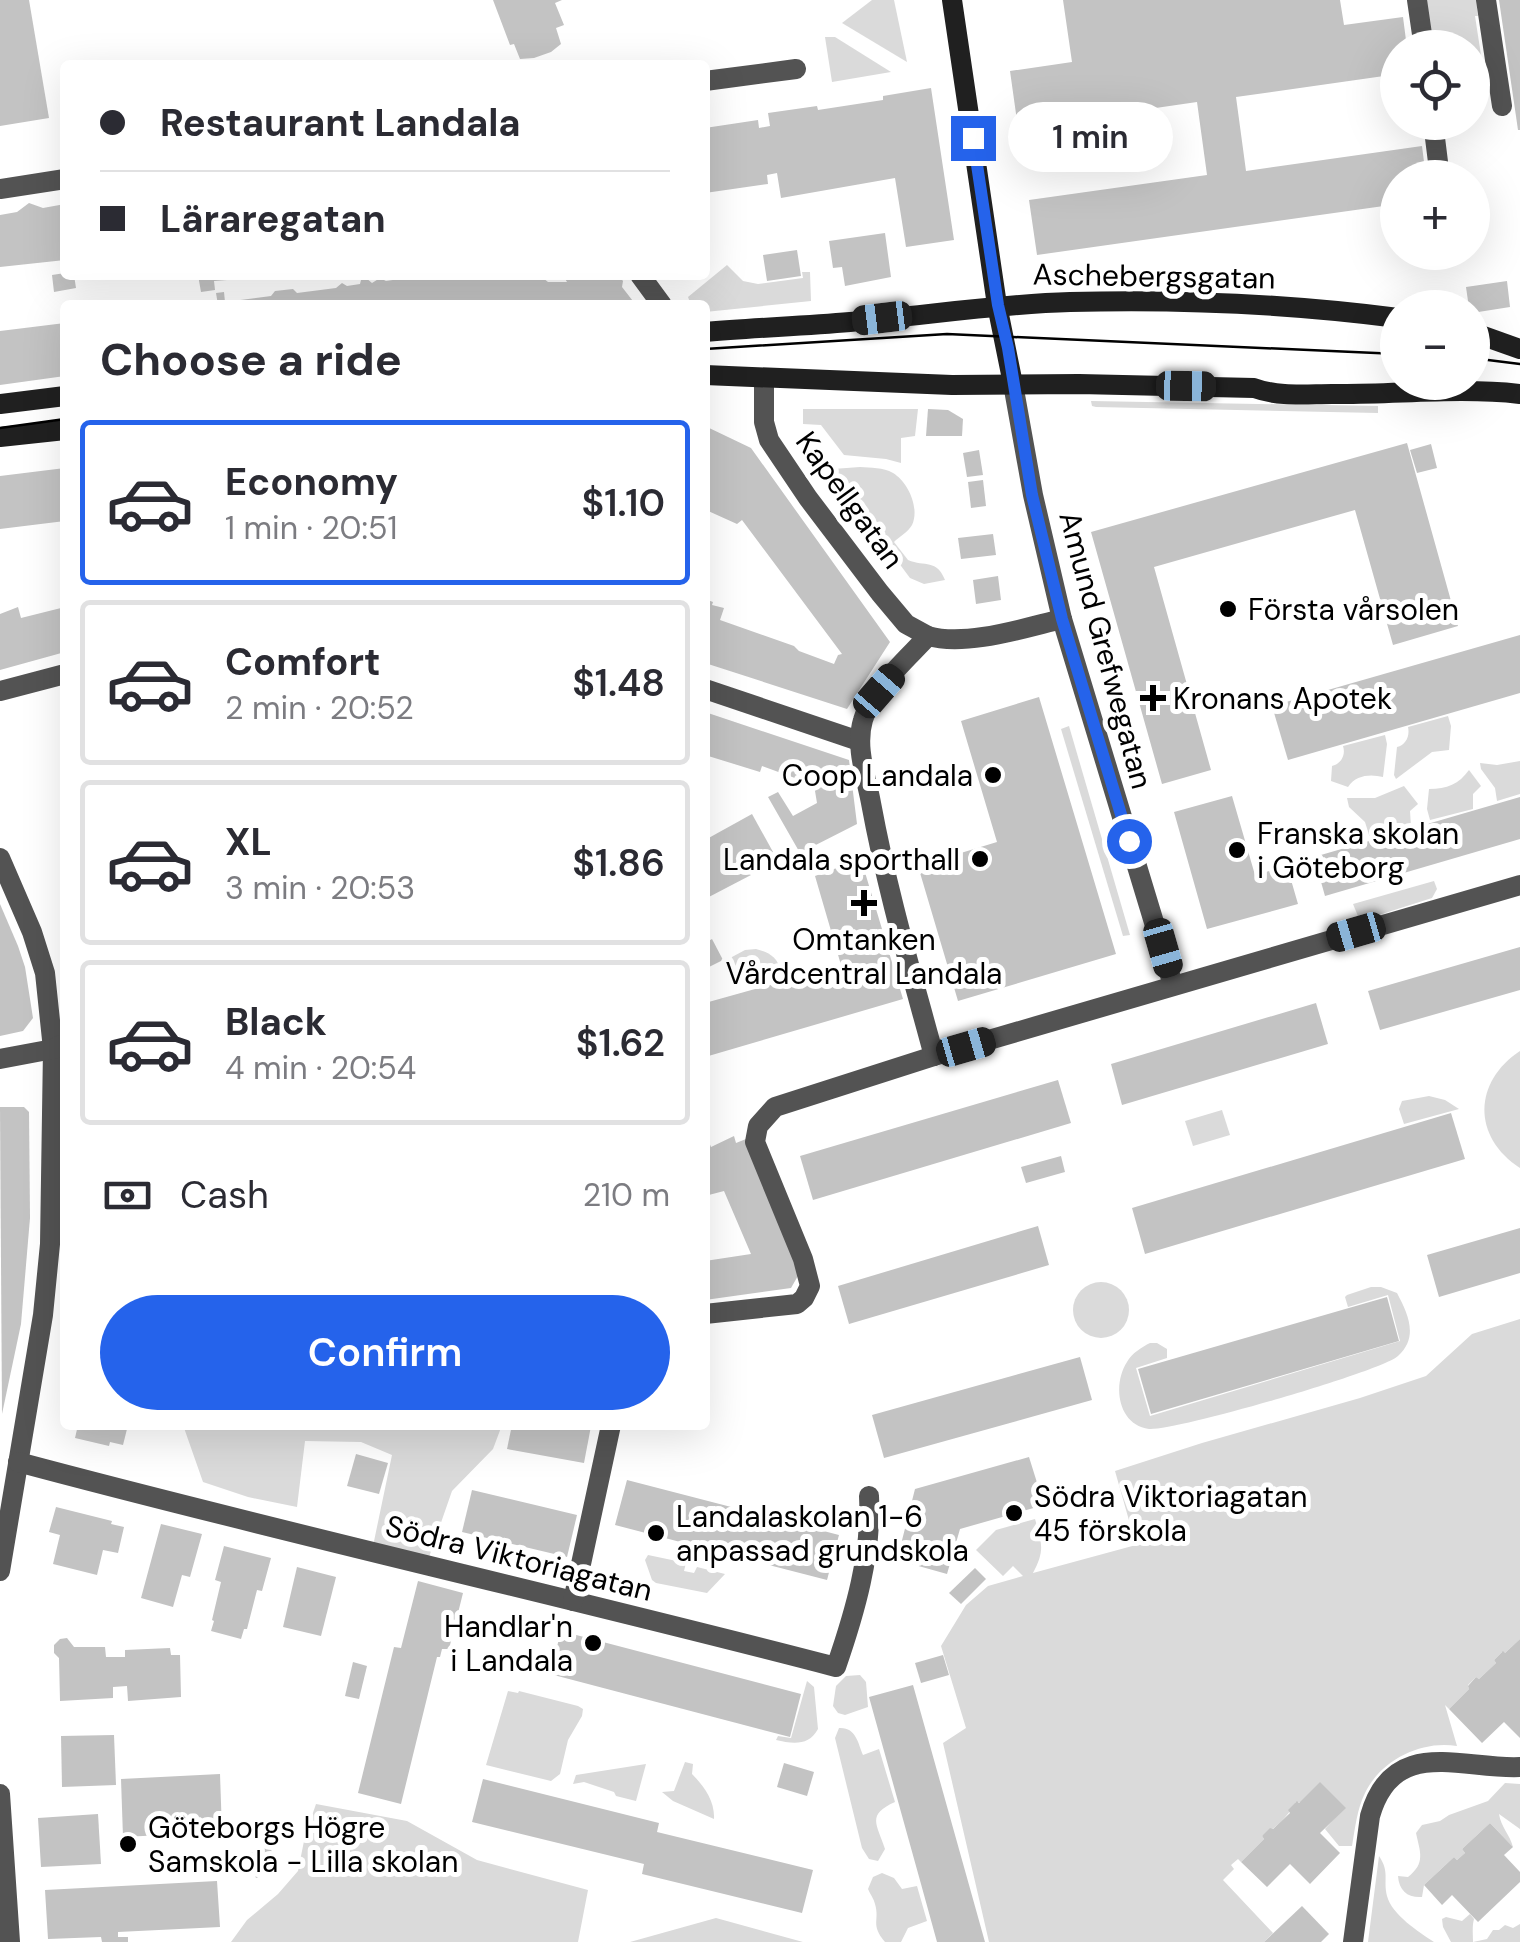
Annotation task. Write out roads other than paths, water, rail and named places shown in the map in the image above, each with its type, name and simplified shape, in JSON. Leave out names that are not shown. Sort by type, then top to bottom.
[{"type":"street","points":[[952,0],[998,305],[1014,384]]},
{"type":"street","points":[[1417,0],[1421,30]]},
{"type":"street","points":[[1486,0],[1502,106]]},
{"type":"street","points":[[710,81],[796,69]]},
{"type":"street","points":[[0,189],[60,180]]},
{"type":"street","name":"Aschebergsgatan","points":[[710,332],[1070,302],[1174,302],[1380,316]]},
{"type":"street","name":"Aschebergsgatan","points":[[1005,336],[1014,321],[1036,312],[1238,314],[1303,309]]},
{"type":"street","points":[[1490,338],[1520,349]]},
{"type":"street","points":[[710,375],[952,386],[1520,394]]},
{"type":"street","name":"Kapellgatan","points":[[764,378],[764,422],[769,440],[880,592],[906,624],[928,636]]},
{"type":"street","name":"Amund Grefwegatan","points":[[1014,384],[1032,495],[1062,619],[1173,985]]},
{"type":"street","points":[[1254,388],[1266,384],[1380,386]]},
{"type":"street","points":[[0,404],[60,397]]},
{"type":"street","points":[[0,437],[60,431]]},
{"type":"street","points":[[934,1056],[886,880],[859,741],[868,707],[928,636],[950,640],[1062,619]]},
{"type":"street","points":[[0,691],[60,675]]},
{"type":"street","points":[[710,691],[859,741]]},
{"type":"street","points":[[0,858],[45,972],[59,1046],[43,1316],[0,1572]]},
{"type":"street","points":[[710,1313],[797,1304],[810,1286],[803,1259],[755,1142],[758,1126],[775,1107],[934,1056],[1520,885]]},
{"type":"street","points":[[0,1059],[59,1046]]},
{"type":"street","points":[[572,1602],[610,1430]]},
{"type":"street","name":"Södra Viktoriagatan","points":[[18,1462],[836,1667],[866,1562],[869,1496]]},
{"type":"street","points":[[1353,1942],[1370,1816],[1386,1785],[1410,1767],[1431,1762],[1448,1760],[1520,1768]]},
{"type":"street","points":[[0,1794],[10,1942]]},
{"type":"tram line","points":[[710,349],[947,334],[1380,353]]},
{"type":"tram line","points":[[1490,360],[1520,364]]},
{"type":"tram line","points":[[0,428],[60,420]]},
{"type":"place","name":"Första vårsolen","points":[[1228,609]]},
{"type":"place","name":"Kronans Apotek","points":[[1153,698]]},
{"type":"place","name":"Coop Landala","points":[[993,775]]},
{"type":"place","name":"Franska skolan i Göteborg","points":[[1237,850]]},
{"type":"place","name":"Landala sporthall","points":[[980,859]]},
{"type":"place","name":"Omtanken Vårdcentral Landala","points":[[864,903]]},
{"type":"place","name":"Södra Viktoriagatan 45 förskola","points":[[1014,1513]]},
{"type":"place","name":"Landalaskolan 1-6 anpassad grundskola","points":[[656,1533]]},
{"type":"place","name":"Handlar'n i Landala","points":[[593,1643]]},
{"type":"place","name":"Göteborgs Högre Samskola - Lilla skolan","points":[[128,1844]]}]
